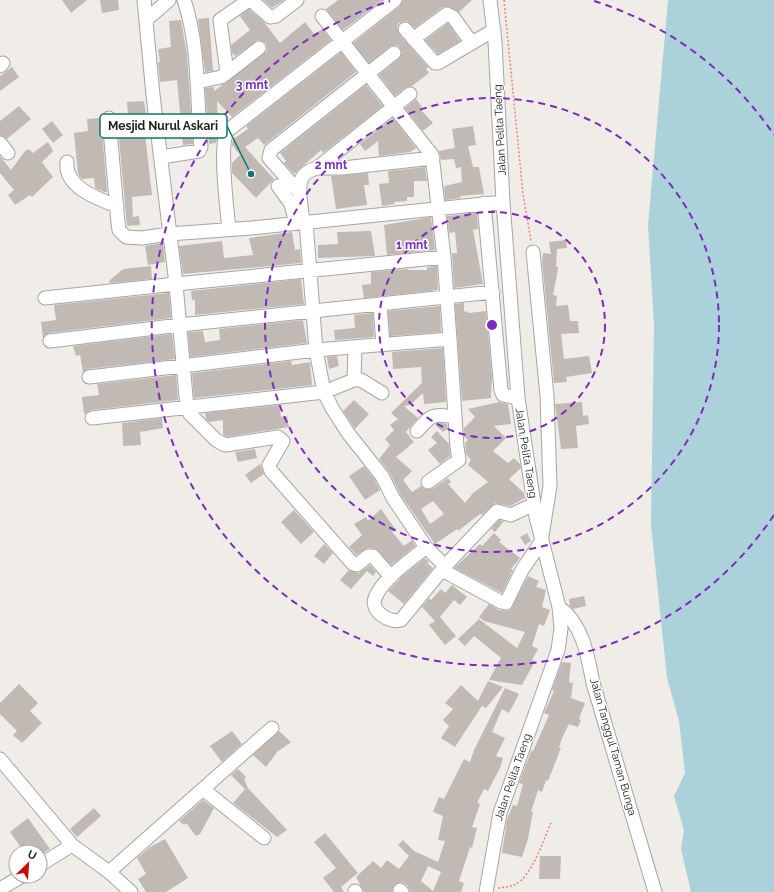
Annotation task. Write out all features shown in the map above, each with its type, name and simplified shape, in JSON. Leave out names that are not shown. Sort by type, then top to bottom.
[{"type":"street","points":[[144,0],[160,157],[176,284],[182,366],[187,408],[192,417],[206,431],[216,440],[225,444],[278,437],[282,438],[282,444],[269,465],[271,471],[353,564],[357,565],[368,556],[373,556],[391,577]]},
{"type":"street","points":[[147,19],[169,0]]},
{"type":"street","points":[[160,157],[200,149],[197,82],[192,26],[184,0]]},
{"type":"street","points":[[227,73],[220,20],[250,0],[270,17],[276,16],[297,0]]},
{"type":"street","points":[[229,229],[225,189],[225,136],[227,131],[395,0]]},
{"type":"street","name":"Jalan Pelita Taeng","points":[[486,891],[500,813],[558,650],[561,628],[559,608],[541,542],[518,398],[503,202],[494,30],[490,0]]},
{"type":"street","points":[[471,42],[453,17],[447,14],[409,34],[435,63],[438,63],[471,42],[494,30]]},
{"type":"street","points":[[322,16],[427,146],[434,158],[444,257],[455,392],[454,417],[459,460],[428,482]]},
{"type":"street","points":[[197,82],[221,77],[259,48]]},
{"type":"street","points":[[300,193],[273,164],[269,158],[271,150],[394,53]]},
{"type":"street","points":[[410,94],[317,168],[309,171],[302,177],[300,193],[302,223],[309,269],[316,350],[324,392],[348,433],[382,476],[393,498],[426,547],[444,568],[501,602],[506,603],[517,578],[541,542],[550,486],[547,396],[533,252]]},
{"type":"street","points":[[109,118],[118,223],[122,235],[142,238],[169,234],[302,223],[503,202]]},
{"type":"street","points":[[317,168],[343,168],[434,158]]},
{"type":"street","points":[[67,162],[68,174],[76,185],[91,195],[117,206]]},
{"type":"street","points":[[278,186],[302,223]]},
{"type":"street","points":[[484,203],[501,390],[503,395],[518,398]]},
{"type":"street","points":[[45,298],[309,269],[444,257]]},
{"type":"street","points":[[50,341],[180,325],[493,292]]},
{"type":"street","points":[[380,305],[383,345]]},
{"type":"street","points":[[89,377],[316,350],[355,348],[450,338]]},
{"type":"street","points":[[354,380],[355,348]]},
{"type":"street","points":[[92,418],[324,392],[354,380],[364,382],[382,393]]},
{"type":"street","points":[[416,431],[434,415],[439,414],[454,417]]},
{"type":"street","points":[[426,547],[391,577],[380,589],[374,602],[374,607],[384,617],[398,621],[401,620],[444,568],[497,511],[511,515],[534,504]]},
{"type":"street","name":"Jalan Tanggul Taman Bunga","points":[[559,608],[566,612],[576,626],[588,656],[593,683],[655,892]]},
{"type":"street","points":[[109,872],[204,790],[272,728]]},
{"type":"street","points":[[0,759],[72,845],[109,872],[124,890]]},
{"type":"street","points":[[204,790],[264,838]]},
{"type":"street","points":[[48,860],[72,845]]},
{"type":"path","points":[[504,0],[523,194],[533,252]]},
{"type":"path","points":[[486,891],[518,884],[525,876],[535,858],[551,823]]},
{"type":"water","points":[[668,0],[774,0],[774,892],[691,892],[681,849],[684,830],[674,796],[685,773],[679,721],[667,678],[651,525],[654,324],[648,225]]},
{"type":"building","points":[[62,0],[87,0],[71,13]]},
{"type":"building","points":[[100,0],[118,0],[119,10],[102,13]]},
{"type":"building","points":[[263,0],[284,0],[272,8]]},
{"type":"building","points":[[338,0],[382,0],[343,30],[326,9]]},
{"type":"building","points":[[403,0],[472,0],[459,12],[450,7],[443,7],[415,28],[407,21],[399,23],[397,27],[399,34],[428,67],[426,69],[429,73],[412,86],[405,88],[395,96],[379,75],[399,59],[402,52],[400,48],[397,45],[389,47],[369,63],[353,43],[400,6]]},
{"type":"building","points":[[249,9],[264,22],[280,43],[305,22],[314,34],[322,29],[331,40],[232,117],[217,101],[218,132],[216,143],[209,144],[205,88],[214,87],[214,91],[267,51],[266,43],[258,40],[235,56],[232,53],[231,45],[250,30],[240,16]]},
{"type":"building","points":[[209,18],[213,71],[205,72],[198,19]]},
{"type":"building","points":[[181,20],[187,55],[193,144],[183,145],[177,80],[160,82],[158,62],[160,62],[158,49],[171,47],[169,21]]},
{"type":"building","points":[[448,23],[460,41],[438,54],[425,40]]},
{"type":"building","points":[[341,52],[356,72],[264,145],[258,138],[245,147],[274,179],[256,198],[232,173],[232,163],[240,155],[232,145],[233,139],[248,129],[246,126]]},
{"type":"building","points":[[12,67],[19,77],[0,91],[0,76]]},
{"type":"building","points":[[366,85],[383,106],[323,153],[321,150],[294,174],[284,163],[286,161],[280,153]]},
{"type":"building","points":[[416,99],[422,107],[420,109],[433,123],[423,131],[405,108]]},
{"type":"building","points":[[144,101],[149,133],[145,134],[152,195],[132,197],[133,217],[139,216],[140,225],[127,226],[117,116],[128,115],[127,102]]},
{"type":"building","points":[[19,106],[31,119],[7,139],[0,135],[0,121]]},
{"type":"building","points":[[101,118],[107,192],[95,188],[94,178],[82,179],[78,174],[74,133],[88,131],[87,119]]},
{"type":"building","points":[[393,118],[416,148],[410,152],[379,156],[378,141],[365,151],[360,144]]},
{"type":"building","points":[[52,121],[63,135],[53,143],[42,129]]},
{"type":"building","points":[[473,126],[476,145],[468,146],[473,167],[479,167],[484,194],[460,196],[461,198],[445,200],[444,186],[462,182],[461,167],[456,168],[454,159],[441,160],[439,151],[455,148],[452,129]]},
{"type":"building","points":[[48,142],[53,151],[42,162],[53,177],[32,197],[30,195],[15,205],[8,195],[14,190],[0,173],[0,156],[11,170],[25,151],[29,149],[33,153]]},
{"type":"building","points":[[425,167],[427,181],[414,181],[414,197],[407,197],[407,201],[394,202],[395,204],[382,206],[379,184],[389,183],[388,171]]},
{"type":"building","points":[[368,173],[369,185],[364,185],[367,205],[336,209],[331,176]]},
{"type":"building","points":[[477,213],[478,229],[473,230],[483,284],[454,288],[452,253],[457,253],[455,232],[449,233],[447,216]]},
{"type":"building","points":[[431,217],[435,250],[387,255],[384,225]]},
{"type":"building","points":[[371,231],[375,256],[318,258],[318,245],[338,244],[337,232]]},
{"type":"building","points":[[292,232],[295,250],[300,249],[301,263],[183,274],[179,246],[222,241],[224,258],[253,255],[249,238]]},
{"type":"building","points":[[566,240],[567,248],[557,249],[556,267],[558,267],[553,295],[557,296],[556,306],[568,305],[570,321],[578,321],[579,333],[561,334],[564,359],[589,356],[592,373],[566,377],[567,382],[554,383],[542,261],[543,253],[551,254],[549,242]]},
{"type":"building","points":[[163,243],[165,262],[148,265],[145,246]]},
{"type":"building","points":[[151,266],[152,279],[110,283],[109,281],[123,269]]},
{"type":"building","points":[[437,266],[438,290],[364,298],[362,285],[371,284],[371,272],[408,269],[427,270],[427,267]]},
{"type":"building","points":[[301,279],[304,304],[195,315],[195,300],[192,300],[191,291]]},
{"type":"building","points":[[169,293],[171,318],[49,333],[43,338],[41,322],[56,320],[54,305]]},
{"type":"building","points":[[464,303],[464,312],[486,311],[492,376],[491,398],[462,401],[455,304]]},
{"type":"building","points":[[440,306],[441,332],[390,336],[388,311]]},
{"type":"building","points":[[373,313],[374,337],[335,340],[334,330],[355,328],[354,315]]},
{"type":"building","points":[[303,320],[307,343],[190,357],[188,332],[203,331],[205,342],[220,340],[219,329]]},
{"type":"building","points":[[172,334],[175,359],[88,369],[83,372],[80,355],[76,356],[73,346]]},
{"type":"building","points":[[443,348],[446,402],[424,404],[423,393],[410,405],[404,406],[418,418],[406,432],[414,442],[396,457],[412,471],[403,480],[412,492],[421,486],[425,489],[432,489],[448,478],[451,482],[448,484],[465,503],[473,493],[488,482],[468,465],[471,460],[466,454],[465,443],[468,440],[464,437],[464,428],[475,417],[468,409],[499,402],[508,404],[511,424],[494,426],[506,438],[493,451],[508,463],[514,458],[520,464],[521,468],[509,479],[524,493],[525,498],[510,506],[495,503],[482,515],[480,514],[458,531],[457,529],[435,544],[400,494],[389,472],[379,459],[390,445],[385,439],[394,430],[390,425],[398,419],[391,413],[422,383],[421,367],[393,369],[392,352]],"holes":[[[433,501],[444,514],[430,524],[421,509]]]},
{"type":"building","points":[[337,356],[339,366],[329,369],[327,357]]},
{"type":"building","points":[[291,361],[292,365],[310,362],[312,385],[194,398],[192,373]]},
{"type":"building","points":[[176,375],[178,400],[91,410],[84,414],[82,397],[99,395],[97,384]]},
{"type":"building","points":[[354,400],[369,414],[355,429],[343,411]]},
{"type":"building","points":[[582,402],[583,416],[588,415],[589,424],[576,426],[578,448],[561,449],[555,404]]},
{"type":"building","points":[[279,405],[281,417],[287,416],[289,427],[226,437],[223,435],[223,420],[209,422],[206,419],[205,413]]},
{"type":"building","points":[[162,418],[163,428],[140,432],[141,445],[123,446],[122,423]]},
{"type":"building","points":[[441,423],[447,424],[448,428],[443,432],[435,425]]},
{"type":"building","points":[[437,431],[449,444],[450,456],[440,464],[428,450],[437,443],[431,437]]},
{"type":"building","points":[[255,449],[257,458],[238,462],[235,452]]},
{"type":"building","points":[[260,464],[264,474],[251,483],[245,475]]},
{"type":"building","points":[[364,466],[375,480],[380,490],[365,500],[349,476]]},
{"type":"building","points":[[381,509],[396,530],[392,532],[404,546],[412,540],[415,546],[391,565],[376,549],[368,548],[356,555],[349,547],[362,535],[354,524],[366,517],[368,521]]},
{"type":"building","points":[[294,510],[314,532],[301,544],[281,522]]},
{"type":"building","points":[[499,520],[504,521],[495,532],[491,529]]},
{"type":"building","points":[[494,533],[501,540],[499,542],[520,558],[511,569],[513,570],[502,593],[454,568],[480,544],[482,546]]},
{"type":"building","points":[[527,533],[531,541],[525,545],[520,537]]},
{"type":"building","points":[[324,544],[333,553],[324,564],[314,556]]},
{"type":"building","points":[[425,558],[429,562],[427,563],[433,568],[404,604],[388,591],[403,576]]},
{"type":"building","points":[[370,565],[376,572],[373,576],[367,571],[351,589],[340,580],[349,570],[359,573]]},
{"type":"building","points":[[528,576],[539,581],[536,587],[546,590],[542,607],[550,610],[544,626],[539,624],[532,646],[538,649],[532,660],[535,661],[522,685],[489,680],[501,658],[474,636],[465,646],[458,639],[479,619],[517,648],[525,632],[484,621],[479,617],[489,604],[499,610],[508,611],[511,609]]},
{"type":"building","points":[[452,585],[467,597],[460,605],[454,600],[440,617],[456,636],[445,645],[429,625],[435,621],[422,607],[429,598],[431,600],[441,589],[445,593]]},
{"type":"building","points":[[584,596],[586,606],[573,609],[570,606],[569,599]]},
{"type":"building","points":[[562,662],[571,663],[569,682],[573,683],[571,698],[585,703],[579,719],[581,720],[578,727],[569,724],[562,738],[559,748],[561,748],[548,781],[546,780],[542,792],[538,790],[531,812],[533,812],[528,839],[522,857],[502,853],[507,819],[513,805],[517,806],[523,784],[519,783],[531,751],[533,751],[549,715],[544,713],[554,691],[552,690]]},
{"type":"building","points":[[488,681],[503,687],[486,708],[482,706],[455,747],[441,738],[449,726],[443,720],[453,709],[445,703],[461,685],[478,701]]},
{"type":"building","points":[[19,684],[38,703],[30,711],[42,723],[22,743],[13,735],[17,731],[0,714],[0,703]]},
{"type":"building","points":[[505,688],[519,694],[509,713],[502,709],[492,732],[505,738],[496,756],[503,758],[500,768],[488,791],[484,789],[477,803],[480,804],[472,827],[477,828],[472,848],[470,847],[459,881],[464,883],[461,892],[410,892],[408,886],[402,882],[394,885],[392,892],[364,892],[356,877],[373,861],[381,868],[387,860],[399,869],[409,856],[398,845],[403,840],[414,851],[438,862],[445,841],[438,840],[443,816],[433,812],[439,797],[444,799],[464,759],[470,762],[474,750]],"holes":[[[428,866],[441,872],[433,891],[421,881]]]},
{"type":"building","points":[[232,731],[242,744],[222,762],[210,746]]},
{"type":"building","points":[[279,731],[291,742],[277,752],[266,767],[253,755]]},
{"type":"building","points":[[238,769],[246,777],[244,779],[248,788],[287,830],[277,837],[233,803],[245,789],[231,775]]},
{"type":"building","points":[[203,800],[214,808],[200,834],[196,836],[186,823],[184,825],[179,821]]},
{"type":"building","points":[[94,808],[101,816],[77,837],[70,829]]},
{"type":"building","points":[[28,818],[46,844],[18,844],[10,832]]},
{"type":"building","points":[[325,833],[358,873],[341,887],[344,892],[334,892],[323,878],[336,868],[314,842]]},
{"type":"building","points":[[165,839],[188,878],[166,892],[146,892],[138,879],[146,874],[137,858],[150,847]]},
{"type":"building","points":[[540,856],[561,856],[560,879],[539,879]]},
{"type":"place","name":"Mesjid Nurul Askari","points":[[251,174]]}]
